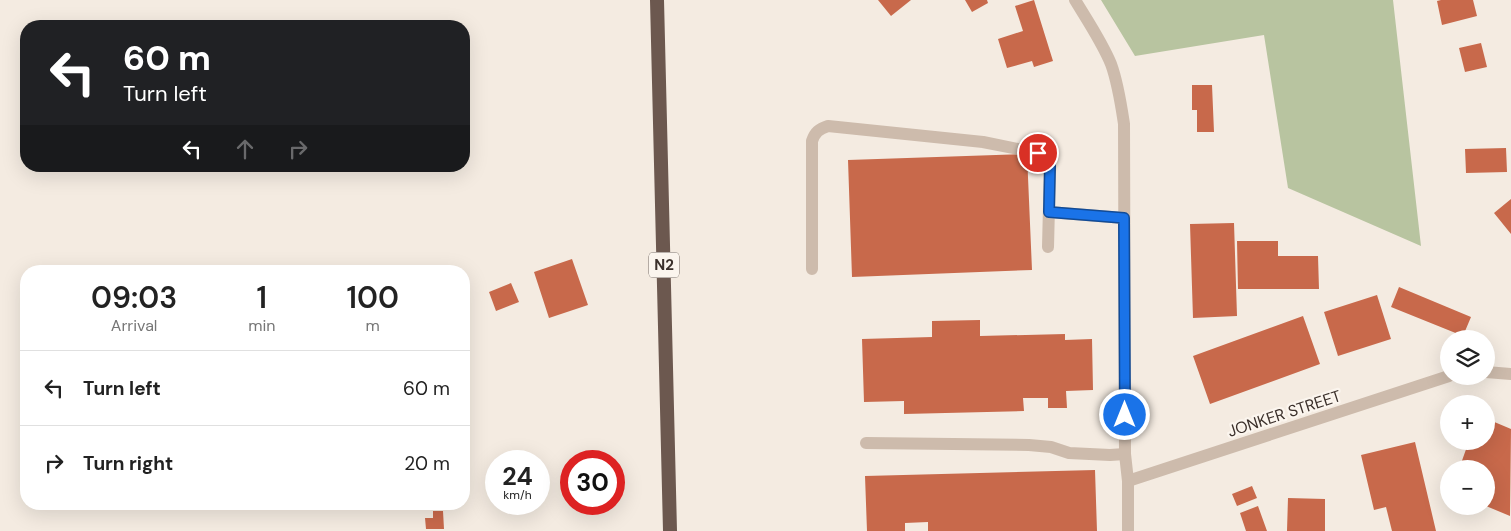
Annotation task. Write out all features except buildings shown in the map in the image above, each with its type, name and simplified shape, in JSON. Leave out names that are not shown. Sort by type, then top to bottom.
[{"type":"highway","name":"N2","points":[[657,0],[670,531]]},
{"type":"street","points":[[1075,0],[1092,27],[1110,63],[1120,93],[1124,124],[1125,454],[1128,481],[1128,531]]},
{"type":"street","points":[[812,269],[812,141],[814,134],[819,129],[828,126],[983,142],[1038,153],[1050,166],[1048,247]]},
{"type":"street","points":[[1049,212],[1124,218]]},
{"type":"street","points":[[1495,373],[1511,374]]},
{"type":"street","name":"JONKER STREET","points":[[1128,481],[1440,379]]},
{"type":"street","points":[[866,443],[1029,445],[1051,447],[1069,453],[1125,454]]},
{"type":"green space","points":[[1101,0],[1393,0],[1421,246],[1288,188],[1264,35],[1135,56]]},
{"type":"route","points":[[1038,153],[1050,166],[1049,212],[1124,218],[1125,415]]}]
